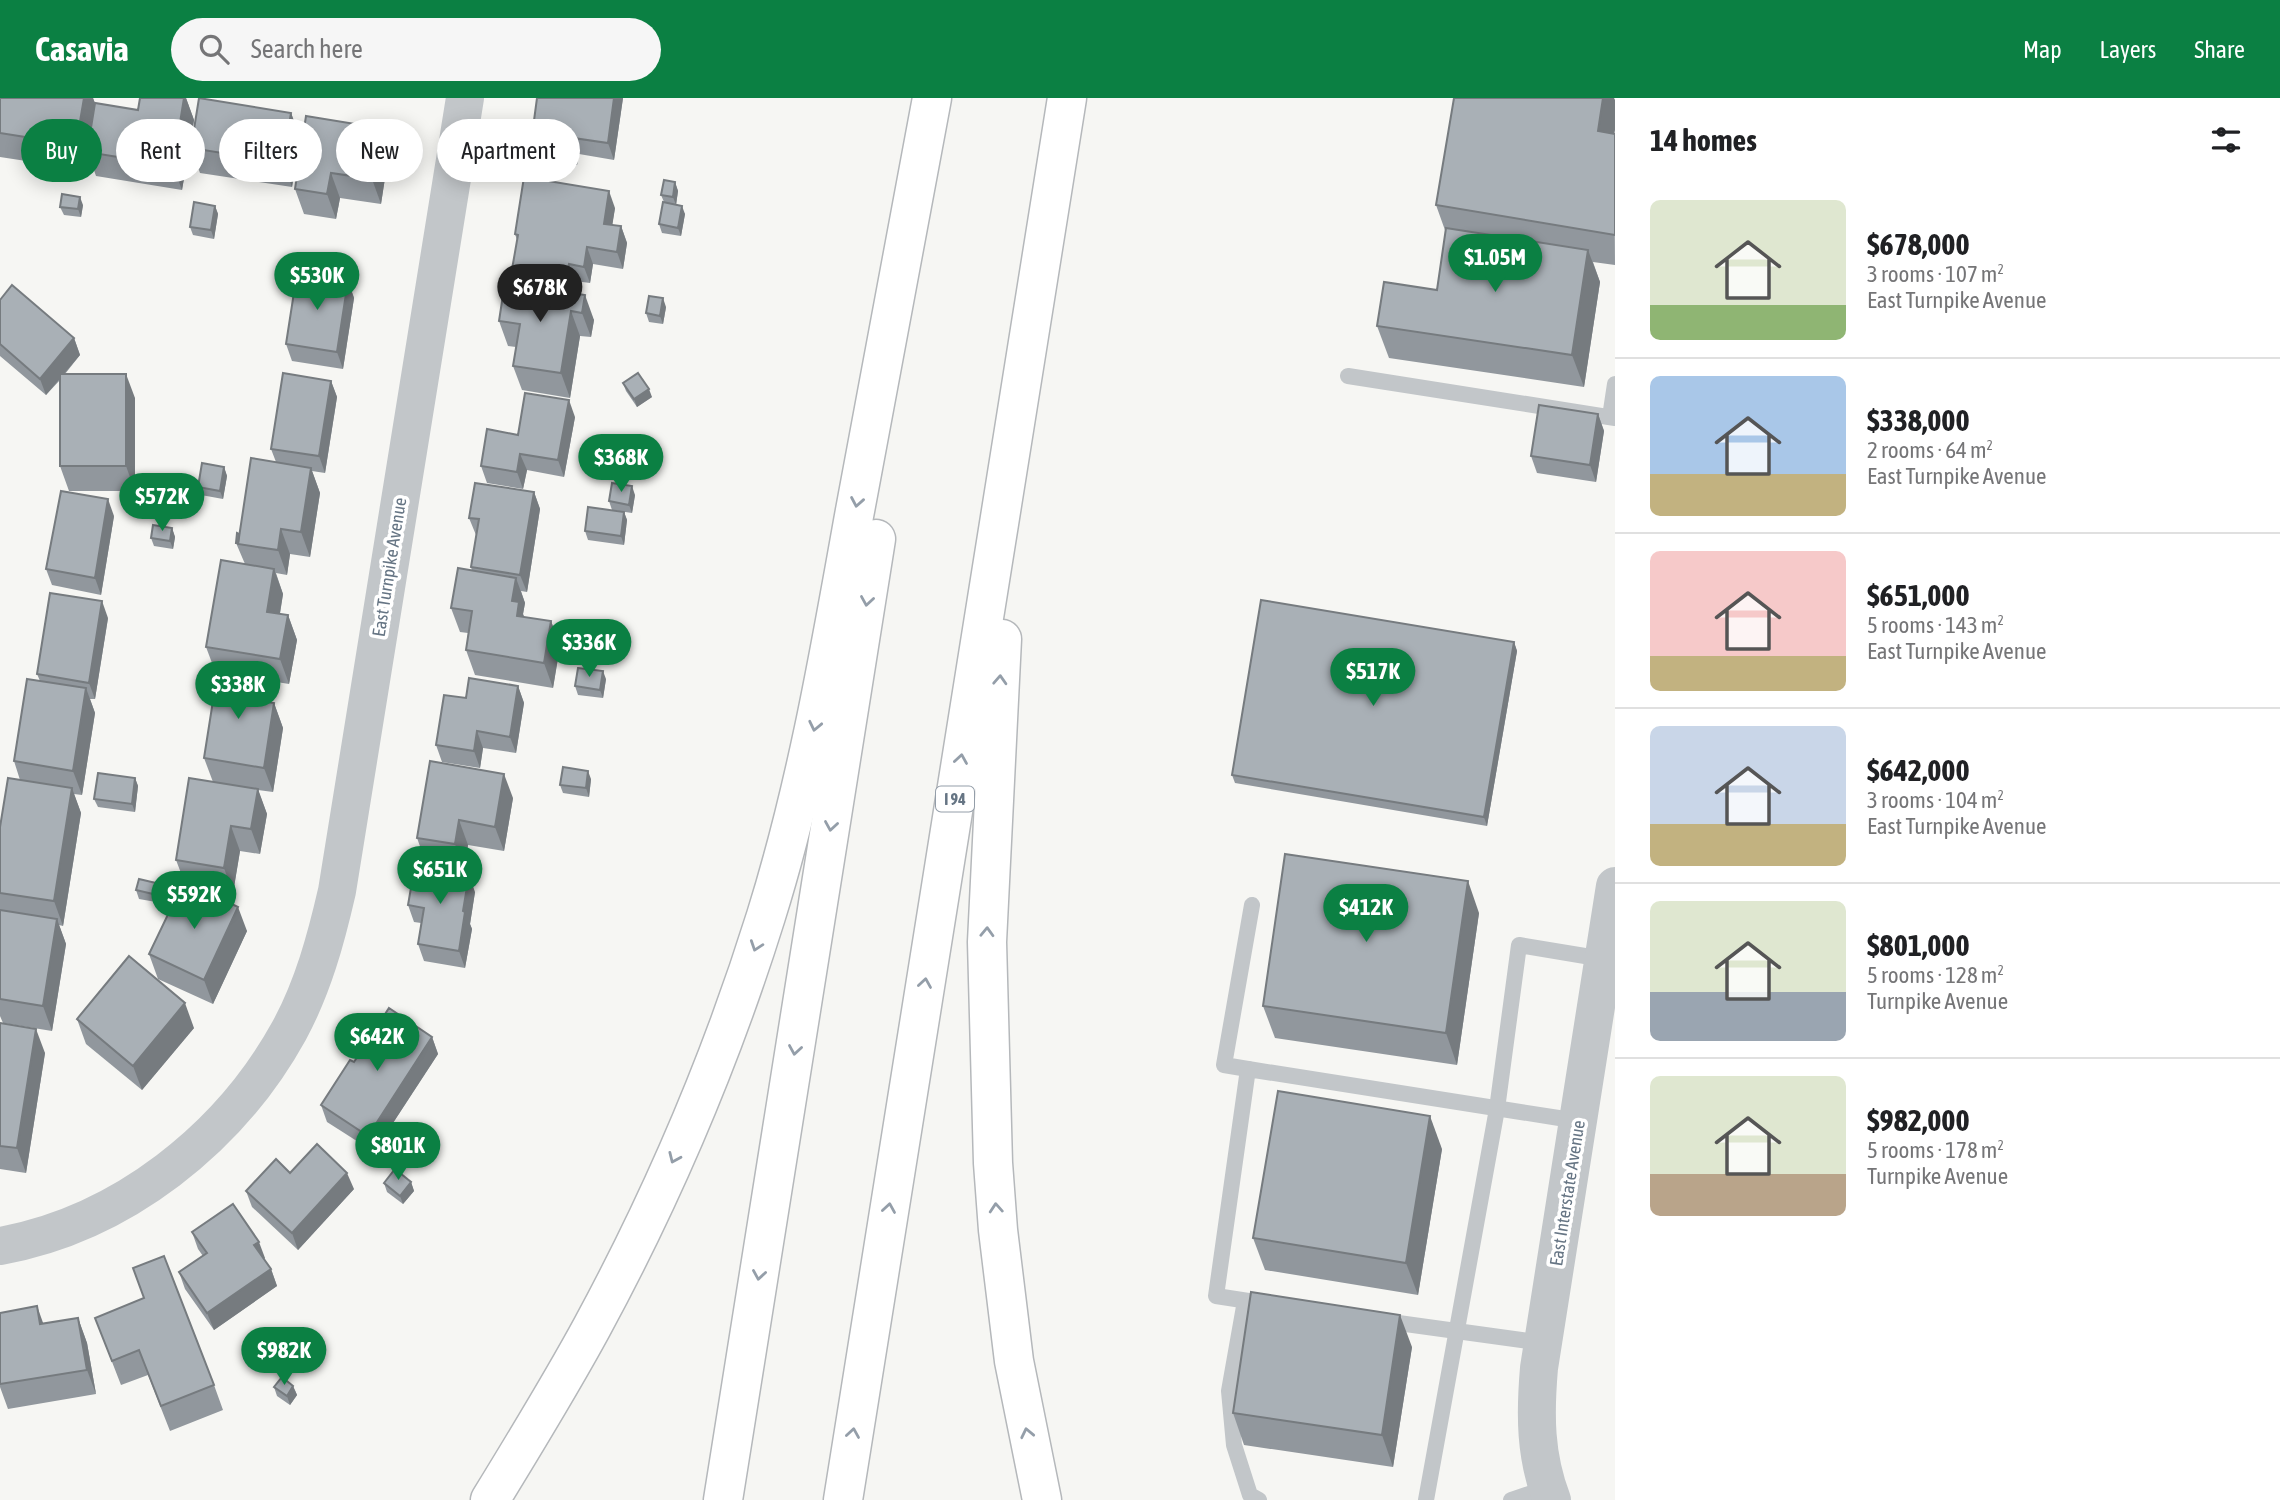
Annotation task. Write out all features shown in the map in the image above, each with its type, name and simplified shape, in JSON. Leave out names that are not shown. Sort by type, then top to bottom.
[{"type":"highway","points":[[490,1500],[585,1340],[629,1256],[694,1113],[766,918],[800,793],[826,670],[932,98]]},
{"type":"highway","points":[[723,1500],[947,98]]},
{"type":"highway","points":[[1042,1500],[1014,1361],[998,1230],[992,1149],[987,942],[1002,639],[1067,98]]},
{"type":"highway","name":"I 94","points":[[843,1500],[1067,98]]},
{"type":"street","name":"East Turnpike Avenue","points":[[0,1246],[86,1220],[124,1200],[159,1178],[223,1121],[270,1062],[289,1030],[320,960],[337,891],[465,98]]},
{"type":"street","name":"East Interstate Avenue","points":[[1549,1494],[1541,1472],[1536,1437],[1536,1403],[1615,886]]},
{"type":"lane","points":[[1348,376],[1612,418],[1615,384]]},
{"type":"lane","points":[[1252,905],[1224,1065],[1578,1121]]},
{"type":"lane","points":[[1426,1500],[1497,1109],[1519,945],[1603,960]]},
{"type":"lane","points":[[1248,1069],[1216,1296],[1285,1306]]},
{"type":"lane","points":[[1245,1301],[1229,1391],[1234,1446],[1250,1495],[1259,1500]]},
{"type":"lane","points":[[1365,1318],[1544,1343]]},
{"type":"lane","points":[[1511,1500],[1549,1494]]},
{"type":"building","points":[[0,98],[84,98],[80,119],[21,119],[21,136],[0,133]]},
{"type":"building","points":[[140,98],[184,98],[181,119],[116,119],[116,157],[102,154],[102,119],[92,119],[95,103],[138,110]]},
{"type":"building","points":[[199,98],[291,113],[290,119],[219,119],[219,153],[205,150],[205,119],[196,119]]},
{"type":"building","points":[[537,98],[614,98],[608,143],[580,139],[580,119],[534,119]]},
{"type":"building","points":[[1454,98],[1603,98],[1598,131],[1615,134],[1615,235],[1436,205]]},
{"type":"building","points":[[306,116],[336,121],[336,174],[331,173],[327,194],[295,189],[296,182],[322,182],[322,119],[306,119]]},
{"type":"building","points":[[664,180],[675,182],[673,197],[661,195]]},
{"type":"building","points":[[523,182],[554,182],[609,191],[604,224],[621,226],[617,252],[587,247],[584,267],[569,264],[566,283],[511,275],[518,235],[515,234]]},
{"type":"building","points":[[62,194],[80,197],[78,209],[60,207]]},
{"type":"building","points":[[194,202],[215,206],[211,230],[190,227]]},
{"type":"building","points":[[663,202],[682,206],[678,228],[659,224]]},
{"type":"building","points":[[1446,228],[1588,250],[1572,355],[1377,326],[1384,282],[1437,290]]},
{"type":"building","points":[[297,273],[348,281],[337,352],[286,344]]},
{"type":"building","points":[[505,282],[585,295],[582,313],[571,311],[561,373],[513,366],[520,324],[499,321]]},
{"type":"building","points":[[12,285],[74,338],[40,379],[0,344],[0,300]]},
{"type":"building","points":[[649,296],[663,298],[660,316],[646,313]]},
{"type":"building","points":[[283,373],[331,381],[319,456],[271,449]]},
{"type":"building","points":[[638,373],[649,389],[634,399],[623,383]]},
{"type":"building","points":[[60,374],[126,374],[126,466],[60,466]]},
{"type":"building","points":[[525,393],[569,400],[558,460],[520,454],[517,472],[481,466],[487,429],[518,435]]},
{"type":"building","points":[[1539,405],[1598,414],[1590,465],[1531,456]]},
{"type":"building","points":[[251,458],[311,468],[301,532],[281,529],[278,550],[238,544]]},
{"type":"building","points":[[202,463],[224,467],[220,491],[198,487]]},
{"type":"building","points":[[475,483],[534,492],[520,575],[471,567],[479,519],[469,518]]},
{"type":"building","points":[[612,483],[632,486],[629,505],[609,501]]},
{"type":"building","points":[[61,491],[108,499],[95,578],[46,569]]},
{"type":"building","points":[[588,507],[624,512],[621,536],[585,531]]},
{"type":"building","points":[[153,525],[172,528],[170,541],[151,538]]},
{"type":"building","points":[[221,560],[274,569],[267,612],[288,615],[280,659],[206,647]]},
{"type":"building","points":[[458,568],[516,578],[512,601],[519,602],[517,616],[551,621],[544,663],[466,650],[472,611],[451,608]]},
{"type":"building","points":[[50,593],[102,601],[89,683],[37,674]]},
{"type":"building","points":[[1261,600],[1514,642],[1484,817],[1232,775]]},
{"type":"building","points":[[578,668],[603,671],[600,690],[575,686]]},
{"type":"building","points":[[218,669],[257,675],[253,700],[274,703],[264,768],[204,758]]},
{"type":"building","points":[[469,678],[518,686],[510,737],[477,731],[474,751],[436,745],[444,695],[466,698]]},
{"type":"building","points":[[27,679],[86,688],[73,771],[14,761]]},
{"type":"building","points":[[430,761],[504,774],[495,827],[459,820],[455,844],[417,838]]},
{"type":"building","points":[[563,767],[588,771],[586,788],[560,785]]},
{"type":"building","points":[[98,773],[135,778],[132,804],[94,799]]},
{"type":"building","points":[[8,778],[72,788],[54,901],[0,893],[0,827]]},
{"type":"building","points":[[189,778],[258,789],[251,829],[231,826],[224,868],[176,860]]},
{"type":"building","points":[[1285,854],[1468,881],[1446,1033],[1263,1006]]},
{"type":"building","points":[[415,865],[469,875],[459,951],[418,944],[424,908],[408,905]]},
{"type":"building","points":[[139,879],[156,883],[153,894],[136,890]]},
{"type":"building","points":[[184,881],[238,907],[204,980],[149,954]]},
{"type":"building","points":[[0,910],[57,919],[43,1006],[0,999]]},
{"type":"building","points":[[129,956],[185,1003],[133,1066],[77,1019]]},
{"type":"building","points":[[389,1008],[432,1037],[368,1136],[321,1105],[350,1060],[354,1062]]},
{"type":"building","points":[[0,1023],[36,1029],[17,1148],[0,1146]]},
{"type":"building","points":[[1278,1091],[1430,1116],[1406,1263],[1253,1238]]},
{"type":"building","points":[[317,1144],[347,1173],[292,1233],[246,1191],[276,1159],[290,1173]]},
{"type":"building","points":[[395,1169],[411,1182],[400,1196],[384,1183]]},
{"type":"building","points":[[233,1204],[259,1242],[254,1245],[271,1269],[207,1313],[179,1272],[207,1253],[192,1232]]},
{"type":"building","points":[[164,1256],[214,1385],[161,1406],[139,1350],[112,1361],[95,1318],[144,1298],[133,1268]]},
{"type":"building","points":[[1251,1292],[1400,1315],[1382,1435],[1233,1413]]},
{"type":"building","points":[[37,1306],[40,1324],[78,1318],[87,1370],[0,1384],[0,1313]]},
{"type":"building","points":[[282,1377],[293,1386],[287,1396],[274,1387]]}]
